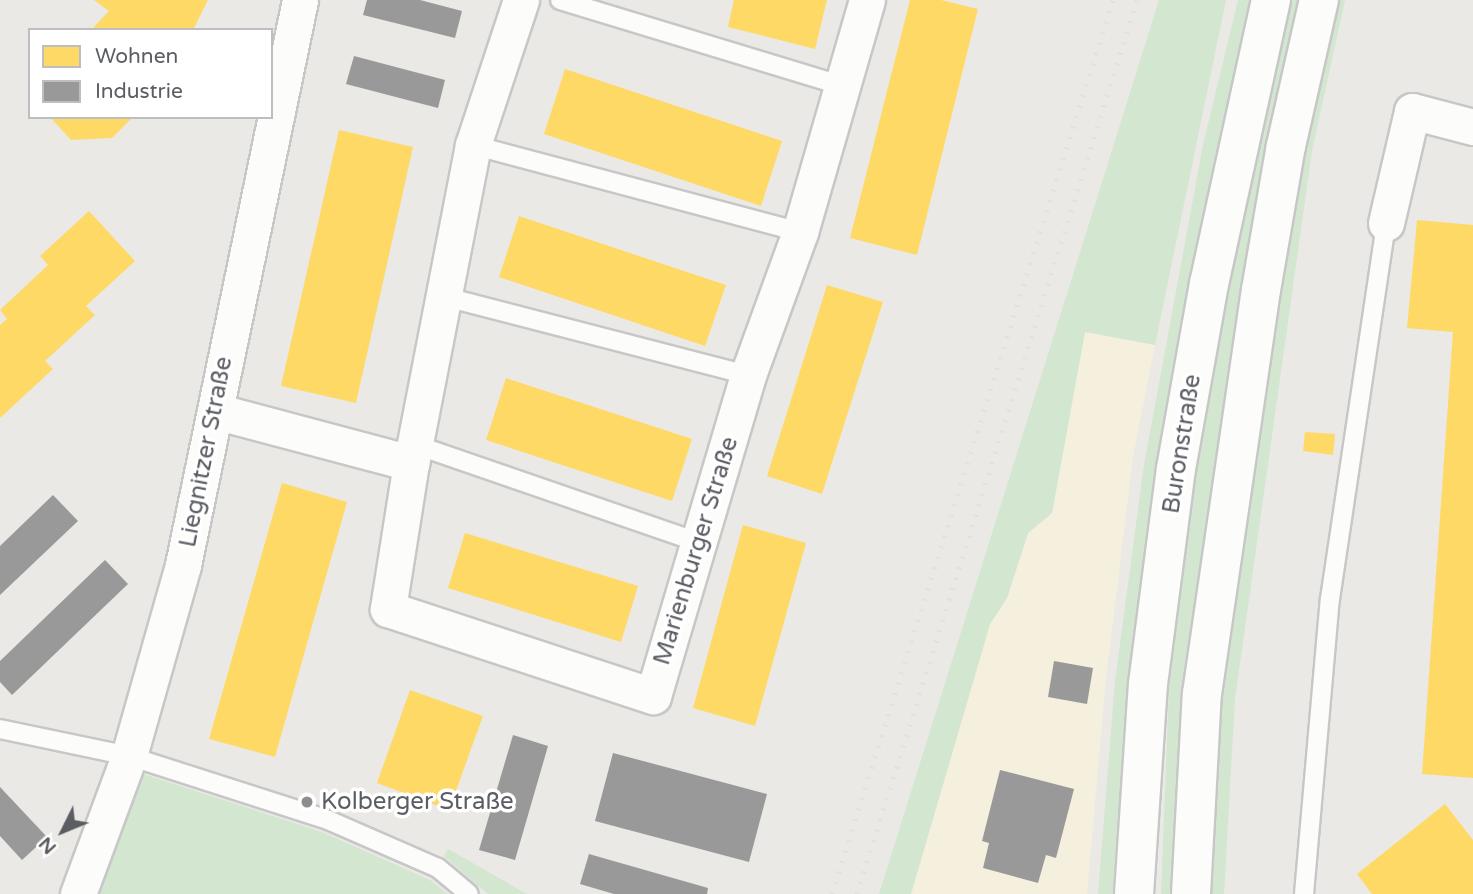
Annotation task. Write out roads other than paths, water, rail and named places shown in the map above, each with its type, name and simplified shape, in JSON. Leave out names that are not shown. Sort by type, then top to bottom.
[{"type":"street","name":"Liegnitzer Straße","points":[[78,894],[129,756],[183,565],[300,0]]},
{"type":"street","name":"Marienburger Straße","points":[[521,0],[473,145],[414,454],[388,609],[653,695],[748,375],[800,232],[867,0]]},
{"type":"street","name":"Buronstraße","points":[[1133,894],[1148,684],[1176,469],[1209,284],[1271,0]]},
{"type":"street","points":[[1191,894],[1202,694],[1261,290],[1286,146],[1319,0]]},
{"type":"street","points":[[1386,223],[1412,111],[1473,127]]},
{"type":"street","points":[[215,411],[414,454]]},
{"type":"lane","points":[[560,0],[843,86]]},
{"type":"lane","points":[[473,145],[800,232]]},
{"type":"lane","points":[[1304,894],[1330,600],[1386,223]]},
{"type":"lane","points":[[446,297],[748,375]]},
{"type":"lane","points":[[414,454],[698,542]]},
{"type":"lane","points":[[0,729],[129,756],[328,820],[438,868],[469,894]]},
{"type":"railway","points":[[832,894],[1113,0]]},
{"type":"railway","points":[[857,894],[1137,0]]},
{"type":"place","name":"Kolberger Straße","points":[[307,802]]}]
